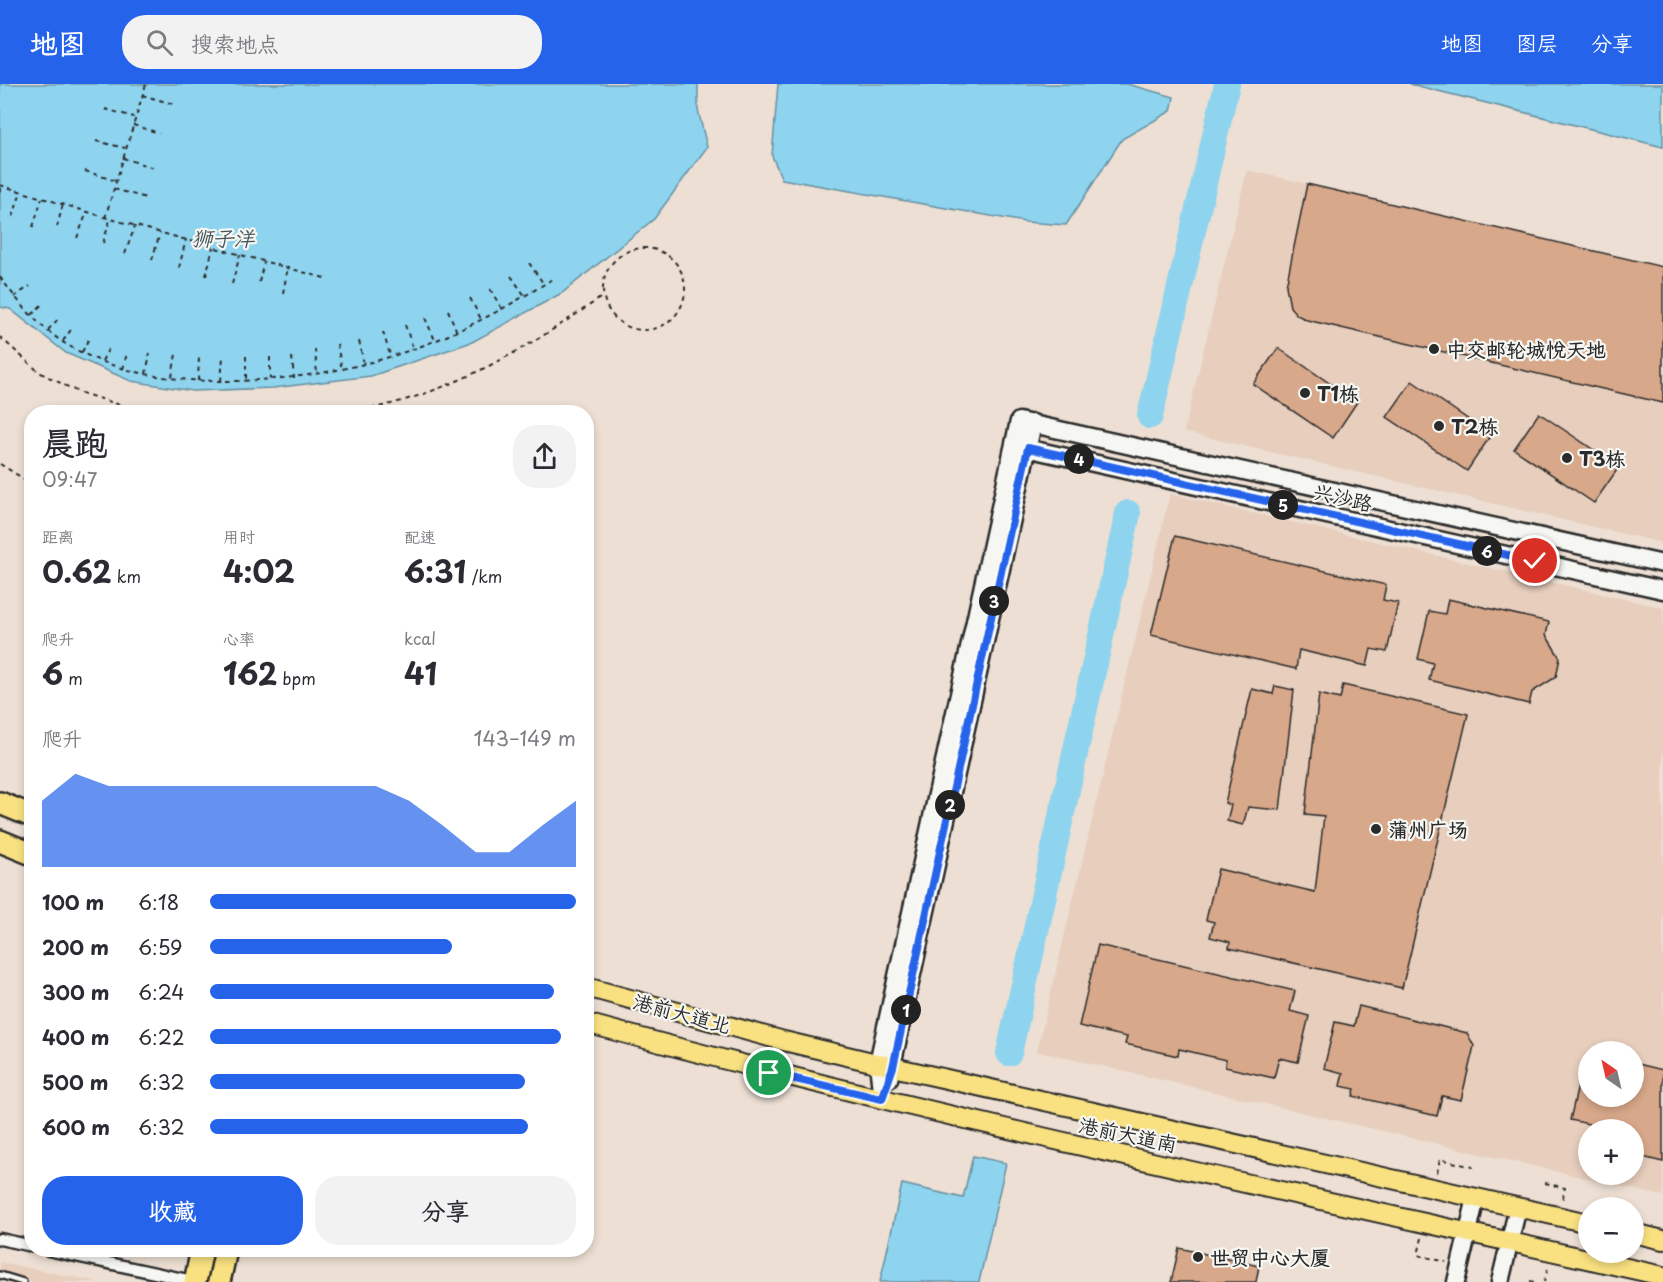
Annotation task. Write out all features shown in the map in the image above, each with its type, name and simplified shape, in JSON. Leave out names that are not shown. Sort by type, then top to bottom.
[{"type":"highway","points":[[0,803],[24,813]]},
{"type":"highway","points":[[0,841],[24,851]]},
{"type":"highway","points":[[196,1282],[201,1257]]},
{"type":"highway","points":[[219,1282],[224,1257]]},
{"type":"main road","name":"港前大道北","points":[[594,989],[784,1041],[989,1088]]},
{"type":"main road","name":"港前大道南","points":[[594,1025],[769,1073],[979,1124],[1663,1276]]},
{"type":"main road","name":"港前大道南","points":[[989,1088],[1578,1221]]},
{"type":"main road","points":[[1644,1235],[1663,1240]]},
{"type":"street","name":"兴沙路","points":[[1663,564],[1026,422],[1021,446],[1663,590]]},
{"type":"street","points":[[882,1099],[886,1065],[1021,446]]},
{"type":"street","points":[[1456,1282],[1476,1198]]},
{"type":"street","points":[[1500,1282],[1518,1207]]},
{"type":"street","points":[[0,1239],[24,1244]]},
{"type":"street","points":[[80,1257],[196,1282]]},
{"type":"lane","points":[[0,1275],[23,1282]]},
{"type":"path","points":[[105,218],[146,84]]},
{"type":"path","points":[[142,95],[173,104]]},
{"type":"path","points":[[105,109],[136,117]]},
{"type":"path","points":[[133,125],[159,133]]},
{"type":"path","points":[[96,141],[126,148]]},
{"type":"path","points":[[123,158],[154,168]]},
{"type":"path","points":[[85,171],[116,181]]},
{"type":"path","points":[[0,192],[1,185],[105,218],[328,279]]},
{"type":"path","points":[[114,189],[146,198]]},
{"type":"path","points":[[13,217],[21,191]]},
{"type":"path","points":[[33,227],[42,198]]},
{"type":"path","points":[[57,227],[63,204]]},
{"type":"path","points":[[77,238],[87,212]]},
{"type":"path","points":[[103,243],[111,219]]},
{"type":"path","points":[[125,254],[135,226]]},
{"type":"path","points":[[153,260],[160,232]]},
{"type":"path","points":[[179,268],[186,240]]},
{"type":"path","points":[[206,276],[213,247]]},
{"type":"path","points":[[644,248],[658,250],[670,257],[679,268],[684,281],[685,295],[680,309],[672,320],[648,330],[622,325],[613,316],[603,296],[604,279],[609,267],[618,257],[630,250],[644,248]]},
{"type":"path","points":[[232,284],[241,254]]},
{"type":"path","points":[[260,282],[265,261]]},
{"type":"path","points":[[529,264],[544,284]]},
{"type":"path","points":[[283,293],[288,267]]},
{"type":"path","points":[[511,276],[525,296]]},
{"type":"path","points":[[0,277],[15,297],[48,330],[82,352],[123,369],[172,379],[198,381],[294,378],[318,375],[391,358],[457,332],[554,278]]},
{"type":"path","points":[[15,297],[30,286]]},
{"type":"path","points":[[490,289],[502,309]]},
{"type":"path","points":[[379,405],[441,388],[486,369],[554,330],[603,296]]},
{"type":"path","points":[[470,298],[481,320]]},
{"type":"path","points":[[32,315],[44,302]]},
{"type":"path","points":[[448,310],[457,332]]},
{"type":"path","points":[[48,330],[60,317]]},
{"type":"path","points":[[425,318],[435,341]]},
{"type":"path","points":[[405,325],[413,349]]},
{"type":"path","points":[[63,341],[73,327]]},
{"type":"path","points":[[383,332],[391,358]]},
{"type":"path","points":[[82,352],[90,336]]},
{"type":"path","points":[[0,337],[39,372],[78,392],[121,405]]},
{"type":"path","points":[[359,341],[364,364]]},
{"type":"path","points":[[337,344],[342,370]]},
{"type":"path","points":[[102,361],[110,346]]},
{"type":"path","points":[[315,349],[318,375]]},
{"type":"path","points":[[123,369],[127,353]]},
{"type":"path","points":[[146,374],[150,353]]},
{"type":"path","points":[[172,379],[176,354]]},
{"type":"path","points":[[246,356],[246,380]]},
{"type":"path","points":[[198,381],[199,357]]},
{"type":"path","points":[[221,381],[223,357]]},
{"type":"path","points":[[270,357],[270,380]]},
{"type":"path","points":[[292,357],[294,378]]},
{"type":"path","points":[[0,464],[24,479]]},
{"type":"path","points":[[1437,1174],[1440,1159],[1473,1167]]},
{"type":"path","points":[[1545,1183],[1565,1188],[1562,1202]]},
{"type":"path","points":[[1422,1238],[1418,1255],[1449,1263]]},
{"type":"path","points":[[1544,1282],[1548,1265]]},
{"type":"shaded area","name":"中交邮轮城悦天地","points":[[1247,170],[1663,267],[1663,543],[1184,432]]},
{"type":"shaded area","name":"蒲州广场","points":[[1170,494],[1663,608],[1663,1196],[1616,1185],[1644,1185],[1644,1119],[1578,1119],[1578,1176],[1037,1051]]},
{"type":"shaded area","points":[[0,1262],[97,1282],[0,1282]]},
{"type":"water","name":"狮子洋","points":[[0,84],[698,84],[698,110],[707,147],[654,219],[562,293],[472,342],[371,376],[273,388],[193,391],[131,381],[66,353],[10,309],[0,307]]},
{"type":"water","points":[[778,84],[1127,84],[1174,97],[1171,111],[1122,139],[1066,225],[1025,222],[782,179],[772,156]]},
{"type":"water","points":[[1410,84],[1663,84],[1663,147]]},
{"type":"water","points":[[973,1156],[1006,1163],[979,1282],[880,1282],[902,1184],[963,1198]]},
{"type":"building","points":[[1307,184],[1663,267],[1663,403],[1307,320],[1297,315],[1290,307],[1286,286]]},
{"type":"building","name":"T1栋","points":[[1278,348],[1357,402],[1333,438],[1253,384]]},
{"type":"building","name":"T2栋","points":[[1412,381],[1491,435],[1467,471],[1387,417]]},
{"type":"building","name":"T3栋","points":[[1539,413],[1619,467],[1594,503],[1514,449]]},
{"type":"building","points":[[1175,536],[1386,585],[1383,600],[1398,603],[1387,652],[1371,649],[1367,666],[1299,650],[1296,669],[1151,635]]},
{"type":"building","points":[[1448,599],[1549,622],[1546,635],[1560,658],[1556,677],[1532,692],[1529,704],[1429,680],[1433,663],[1418,659],[1429,611],[1445,614]]},
{"type":"building","points":[[1343,685],[1468,714],[1402,988],[1229,948],[1230,942],[1210,937],[1214,922],[1206,920],[1218,869],[1315,892],[1324,816],[1305,814],[1319,694],[1340,699]]},
{"type":"building","points":[[1275,686],[1294,690],[1280,810],[1248,807],[1243,825],[1227,821],[1231,805],[1225,803],[1252,689],[1273,694]]},
{"type":"building","points":[[1098,945],[1295,991],[1290,1011],[1309,1016],[1298,1062],[1279,1058],[1274,1078],[1225,1067],[1226,1060],[1179,1049],[1178,1056],[1125,1044],[1127,1037],[1079,1026]]},
{"type":"building","points":[[1359,1006],[1467,1033],[1474,1046],[1461,1100],[1442,1096],[1437,1116],[1353,1096],[1355,1089],[1340,1086],[1343,1073],[1324,1068],[1335,1022],[1354,1026]]},
{"type":"building","points":[[1644,1065],[1663,1070],[1663,1162],[1644,1157],[1644,1119],[1570,1120],[1578,1086],[1578,1107],[1644,1107]]},
{"type":"building","name":"世贸中心大厦","points":[[1179,1248],[1259,1266],[1256,1282],[1171,1282]]},
{"type":"waterway","points":[[1150,416],[1227,84]]},
{"type":"waterway","points":[[1009,1053],[1128,513]]},
{"type":"place","name":"中交邮轮城悦天地","points":[[1434,349]]},
{"type":"place","name":"T1栋","points":[[1305,393]]},
{"type":"place","name":"T2栋","points":[[1439,426]]},
{"type":"place","name":"T3栋","points":[[1567,458]]},
{"type":"place","name":"蒲州广场","points":[[1376,829]]},
{"type":"place","name":"世贸中心大厦","points":[[1198,1257]]},
{"type":"route","points":[[769,1073],[882,1099],[893,1067],[1028,448],[1535,561]]}]
